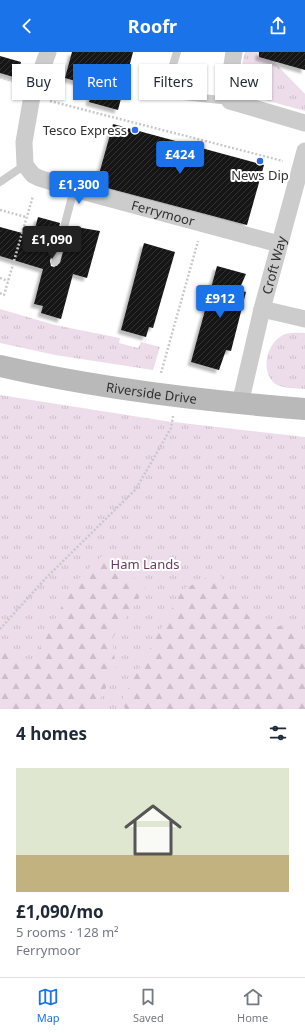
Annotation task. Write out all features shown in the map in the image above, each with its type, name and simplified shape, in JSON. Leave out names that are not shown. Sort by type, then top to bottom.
[{"type":"street","points":[[42,64],[46,52]]},
{"type":"street","points":[[234,52],[230,78],[230,102],[305,123]]},
{"type":"street","points":[[25,165],[24,142],[31,100]]},
{"type":"street","name":"Croft Way","points":[[240,404],[262,309],[303,158]]},
{"type":"street","name":"Ferrymoor","points":[[25,165],[39,178],[74,189],[279,244]]},
{"type":"street","points":[[262,309],[305,319]]},
{"type":"street","name":"Riverside Drive","points":[[0,366],[79,382],[155,394],[240,404],[305,409]]},
{"type":"lane","points":[[177,52],[164,94],[230,102]]},
{"type":"lane","points":[[0,182],[25,165]]},
{"type":"lane","points":[[55,262],[74,189]]},
{"type":"path","points":[[49,100],[303,158]]},
{"type":"path","points":[[0,294],[4,294],[39,178]]},
{"type":"path","points":[[0,210],[26,217]]},
{"type":"path","points":[[155,394],[203,224]]},
{"type":"path","points":[[0,278],[8,281]]},
{"type":"path","points":[[0,629],[46,579],[136,489],[171,428],[173,412],[179,397]]},
{"type":"green space","points":[[245,52],[277,52],[275,63],[305,94],[305,111],[265,100],[272,100],[272,64],[242,64]]},
{"type":"green space","points":[[0,309],[55,325],[120,338],[119,343],[138,348],[141,342],[160,347],[153,370],[55,355],[0,343]]},
{"type":"green space","points":[[305,333],[305,389],[277,385],[270,378],[267,371],[266,364],[269,350],[277,339],[285,334]]},
{"type":"green space","name":"Ham Lands","points":[[0,395],[165,421],[305,437],[305,709],[0,709]]},
{"type":"green space","points":[[103,555],[146,587],[112,639],[116,668],[95,709],[0,709],[0,649],[32,663],[74,583]]},
{"type":"green space","points":[[218,572],[254,624],[290,627],[305,647],[305,709],[125,709],[122,700],[182,590]]},
{"type":"building","points":[[72,52],[133,52],[130,64],[73,64],[73,80],[65,78]]},
{"type":"building","points":[[259,52],[305,52],[305,70],[259,57]]},
{"type":"building","points":[[0,56],[21,62],[20,64],[12,64],[12,77],[0,73]]},
{"type":"building","points":[[90,100],[121,100],[118,110],[89,102]]},
{"type":"building","points":[[113,124],[264,165],[247,225],[96,185]]},
{"type":"building","points":[[38,217],[60,223],[50,261],[51,266],[54,267],[60,263],[70,226],[100,231],[87,278],[73,274],[61,319],[41,313],[43,306],[34,304],[43,269],[0,256],[0,227],[33,236]]},
{"type":"building","points":[[144,243],[175,252],[153,328],[149,327],[146,337],[121,330]]},
{"type":"building","points":[[217,266],[246,274],[239,290],[246,292],[231,351],[226,350],[219,370],[191,362]]},
{"type":"place","name":"Tesco Express","points":[[135,130]]},
{"type":"place","name":"News Dip","points":[[260,161]]}]
